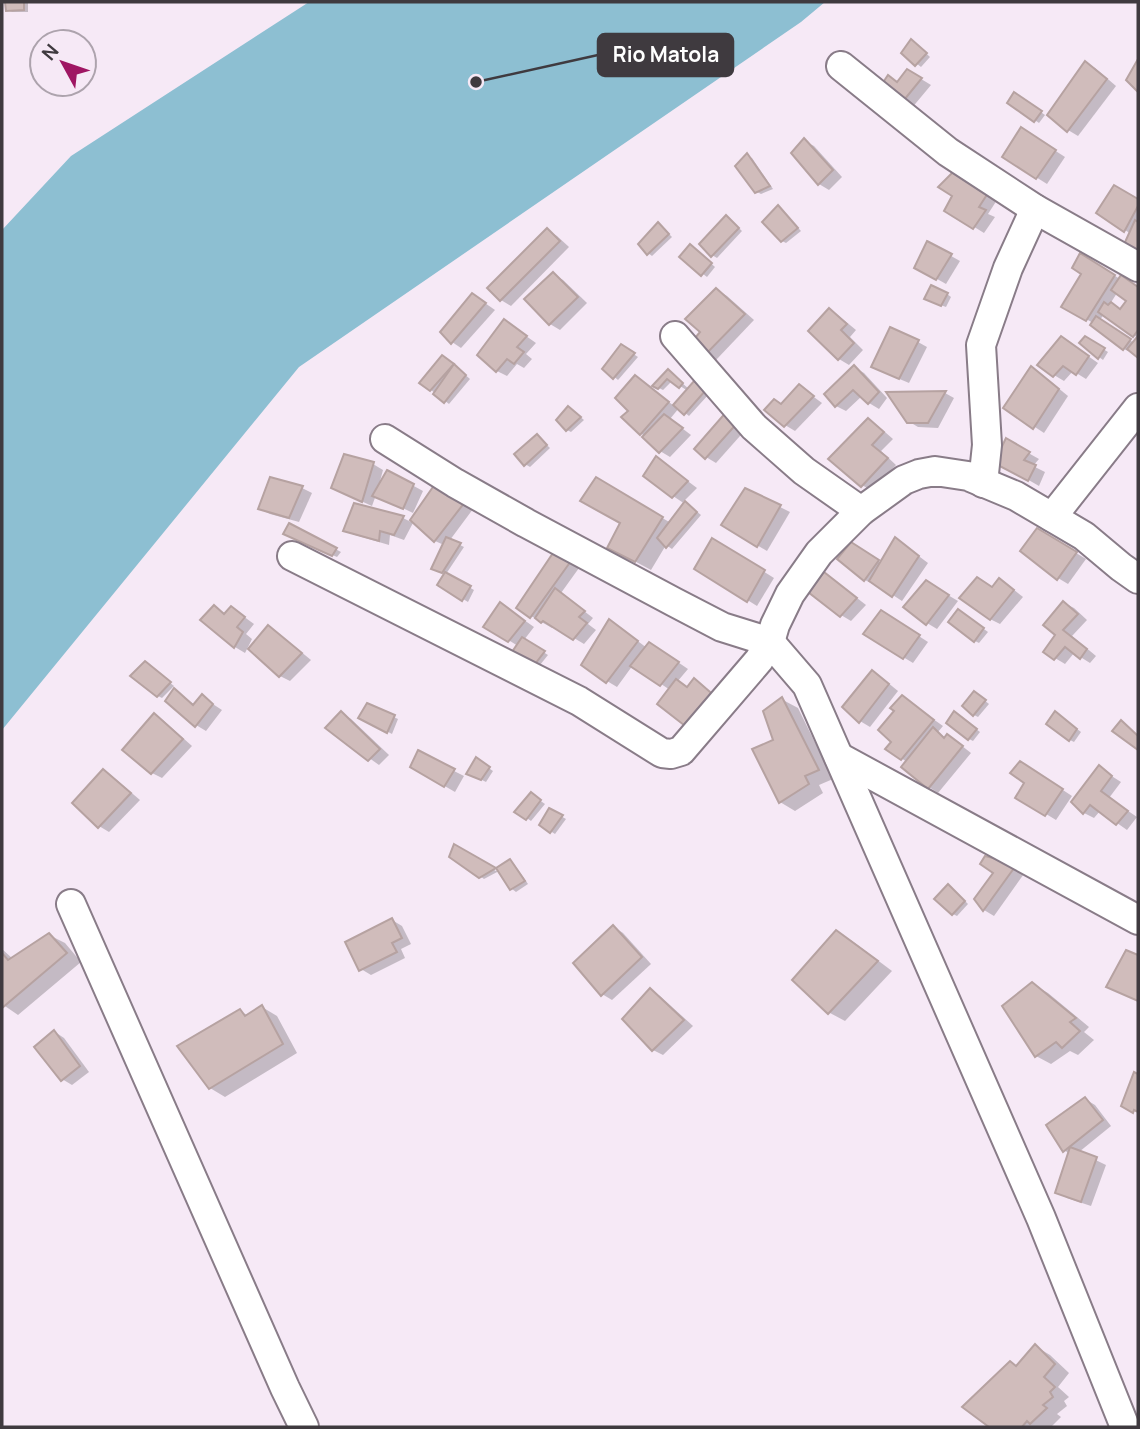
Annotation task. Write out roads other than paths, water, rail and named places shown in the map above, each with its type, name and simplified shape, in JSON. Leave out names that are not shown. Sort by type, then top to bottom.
[{"type":"street","points":[[841,66],[948,152],[1035,209],[1138,267]]},
{"type":"street","points":[[983,483],[987,445],[982,345],[1008,268],[1035,209]]},
{"type":"street","points":[[675,336],[754,427],[804,471],[861,511]]},
{"type":"street","points":[[1052,517],[1138,408]]},
{"type":"street","points":[[385,439],[467,490],[674,602],[722,627],[770,642],[807,685],[1041,1218],[1125,1427]]},
{"type":"street","points":[[292,556],[579,701],[662,753],[671,754],[681,751],[759,660],[770,642],[790,594],[819,553],[861,511],[904,480],[919,474],[936,471],[968,476],[1016,496],[1084,536],[1138,579]]},
{"type":"street","points":[[839,757],[1138,920]]},
{"type":"street","points":[[71,904],[304,1427]]},
{"type":"water","points":[[309,2],[825,2],[801,22],[299,367],[2,730],[2,230],[71,156]]},
{"type":"place","name":"Rio Matola","points":[[476,82]]}]
